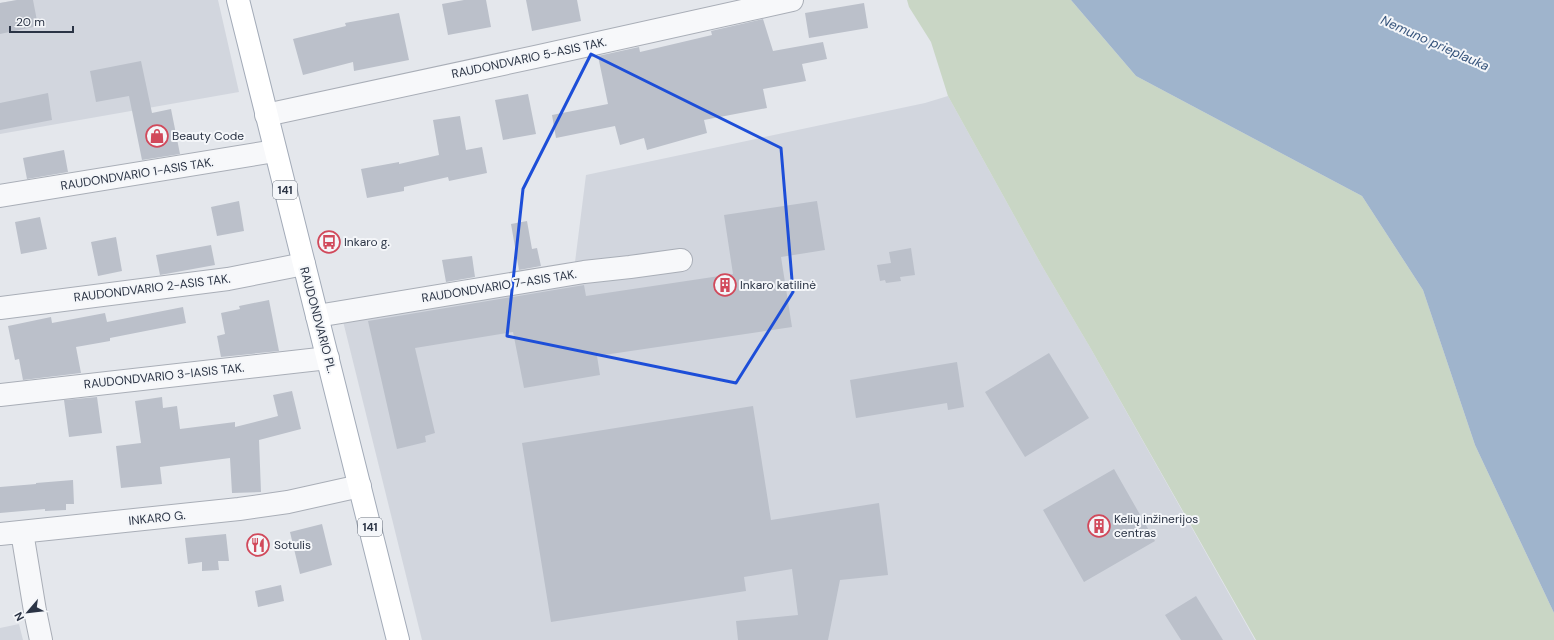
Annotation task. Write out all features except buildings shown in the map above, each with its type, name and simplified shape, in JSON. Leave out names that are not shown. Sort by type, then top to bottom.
[{"type":"main road","name":"RAUDONDVARIO PL.","points":[[238,0],[398,640]]},
{"type":"street","name":"RAUDONDVARIO 5-ASIS TAK.","points":[[266,115],[792,0]]},
{"type":"street","name":"RAUDONDVARIO 1-ASIS TAK.","points":[[0,196],[275,151]]},
{"type":"street","name":"RAUDONDVARIO 7-ASIS TAK.","points":[[317,316],[584,272],[681,260]]},
{"type":"street","name":"RAUDONDVARIO 2-ASIS TAK.","points":[[0,308],[228,279],[304,264]]},
{"type":"street","name":"RAUDONDVARIO 3-IASIS TAK.","points":[[0,395],[328,358]]},
{"type":"street","name":"INKARO G.","points":[[0,534],[239,509],[288,502],[360,486]]},
{"type":"street","points":[[22,532],[41,640]]},
{"type":"highlighted area","points":[[591,54],[781,148],[793,292],[736,383],[507,336],[523,189]]},
{"type":"shaded area","points":[[17,0],[218,0],[239,92],[0,134],[0,3]]},
{"type":"shaded area","points":[[948,96],[1042,266],[1091,349],[1255,640],[422,640],[338,301],[573,278],[586,175],[925,103]]},
{"type":"shaded area","points":[[19,624],[23,640],[0,640],[0,628]]},
{"type":"green space","points":[[907,0],[1071,0],[1136,76],[1362,196],[1423,290],[1475,445],[1554,613],[1554,640],[1256,640],[1091,349],[1042,266],[948,96],[931,42],[909,7]]},
{"type":"water","name":"Nemuno prieplauka","points":[[1071,0],[1554,0],[1554,613],[1475,445],[1423,290],[1362,196],[1136,76]]},
{"type":"place","name":"Beauty Code","points":[[157,136]]},
{"type":"place","name":"Inkaro g.","points":[[329,242]]},
{"type":"place","name":"Inkaro katilinė","points":[[725,285]]},
{"type":"place","name":"Kelių inžinerijos centras","points":[[1099,526]]},
{"type":"place","name":"Sotulis","points":[[258,545]]}]
